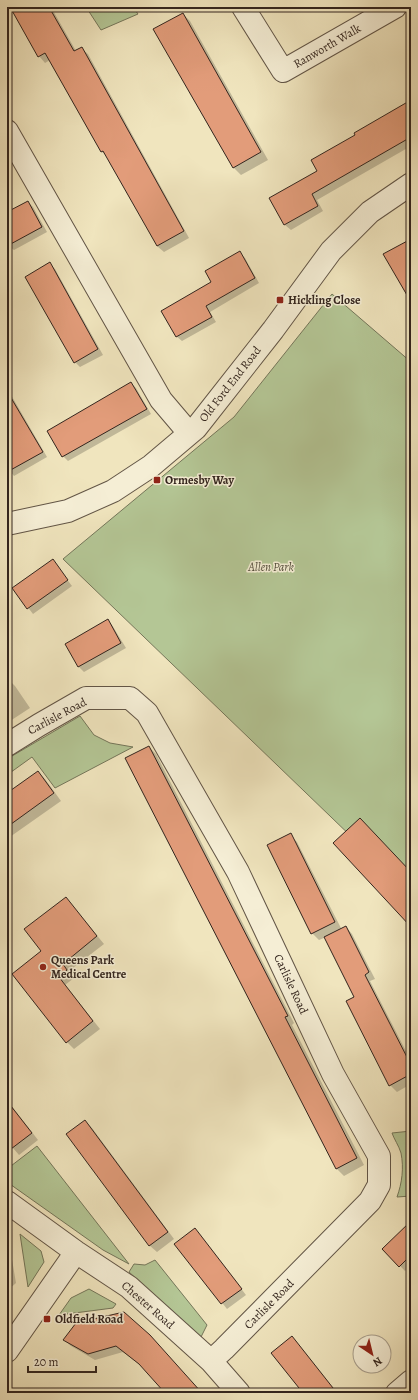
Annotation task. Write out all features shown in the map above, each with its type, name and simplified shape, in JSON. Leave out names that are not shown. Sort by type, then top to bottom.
[{"type":"street","name":"Ranworth Walk","points":[[243,7],[283,71],[395,7]]},
{"type":"street","points":[[7,131],[13,156],[161,400],[189,433]]},
{"type":"street","name":"Old Ford End Road","points":[[7,524],[68,511],[113,491],[151,466],[196,428],[331,251],[370,212],[411,184]]},
{"type":"street","name":"Carlisle Road","points":[[7,745],[86,698],[130,698],[148,713],[238,872],[333,1074],[379,1156],[379,1185],[370,1201],[211,1361]]},
{"type":"street","name":"Chester Road","points":[[7,1202],[76,1252],[130,1287],[211,1361],[239,1393]]},
{"type":"street","points":[[7,1351],[76,1252]]},
{"type":"street","points":[[397,1393],[411,1381]]},
{"type":"green space","points":[[86,7],[133,7],[138,14],[101,30]]},
{"type":"green space","name":"Allen Park","points":[[332,294],[411,362],[411,894],[63,559],[234,417]]},
{"type":"green space","points":[[80,716],[94,735],[110,743],[133,747],[55,788],[32,757],[7,775],[7,759]]},
{"type":"green space","points":[[411,1131],[411,1196],[397,1197],[401,1181],[402,1164],[401,1153],[392,1133]]},
{"type":"green space","points":[[37,1146],[129,1264],[103,1250],[7,1182],[7,1169]]},
{"type":"green space","points":[[20,1234],[41,1251],[44,1262],[28,1287]]},
{"type":"green space","points":[[155,1260],[207,1325],[201,1337],[129,1272],[134,1264],[145,1265]]},
{"type":"green space","points":[[89,1289],[116,1304],[113,1308],[59,1315],[71,1298]]},
{"type":"building","points":[[10,7],[49,7],[74,51],[82,47],[184,231],[157,246],[103,151],[101,152],[45,53],[38,57]]},
{"type":"building","points":[[183,13],[261,152],[233,168],[153,29]]},
{"type":"building","points":[[411,100],[411,137],[312,194],[318,206],[284,225],[269,198],[317,171],[311,160],[355,135],[354,133]]},
{"type":"building","points":[[28,201],[42,227],[7,246],[7,212]]},
{"type":"building","points":[[411,239],[411,302],[383,254]]},
{"type":"building","points":[[240,251],[255,278],[206,306],[212,317],[176,337],[161,311],[211,282],[205,271]]},
{"type":"building","points":[[50,262],[98,349],[74,363],[25,277]]},
{"type":"building","points":[[131,382],[147,409],[62,457],[47,431]]},
{"type":"building","points":[[7,391],[43,452],[7,472]]},
{"type":"building","points":[[53,559],[68,580],[27,609],[12,588]]},
{"type":"building","points":[[108,619],[121,643],[78,667],[65,644]]},
{"type":"building","points":[[149,746],[288,1016],[285,1017],[357,1158],[336,1169],[125,758]]},
{"type":"building","points":[[38,771],[54,793],[7,827],[7,793]]},
{"type":"building","points":[[360,818],[411,872],[411,927],[333,843]]},
{"type":"building","points":[[291,833],[335,922],[311,934],[267,845]]},
{"type":"building","name":"Queens Park Medical Centre","points":[[66,897],[97,936],[63,964],[67,970],[59,977],[93,1021],[66,1043],[12,974],[41,951],[24,929]]},
{"type":"building","points":[[346,926],[369,972],[365,975],[411,1065],[411,1074],[389,1086],[346,1001],[354,997],[324,937]]},
{"type":"building","points":[[7,1101],[32,1133],[7,1152]]},
{"type":"building","points":[[85,1120],[168,1232],[149,1246],[66,1134]]},
{"type":"building","points":[[411,1221],[411,1255],[399,1267],[382,1249]]},
{"type":"building","points":[[195,1228],[242,1289],[221,1304],[174,1244]]},
{"type":"building","points":[[124,1312],[150,1335],[202,1393],[165,1393],[139,1364],[116,1346],[88,1354],[63,1340],[76,1323]]},
{"type":"building","points":[[292,1336],[337,1393],[303,1393],[271,1353]]},
{"type":"place","name":"Hickling Close","points":[[280,300]]},
{"type":"place","name":"Ormesby Way","points":[[157,480]]},
{"type":"place","name":"Queens Park Medical Centre","points":[[43,967]]},
{"type":"place","name":"Oldfield Road","points":[[47,1319]]}]
